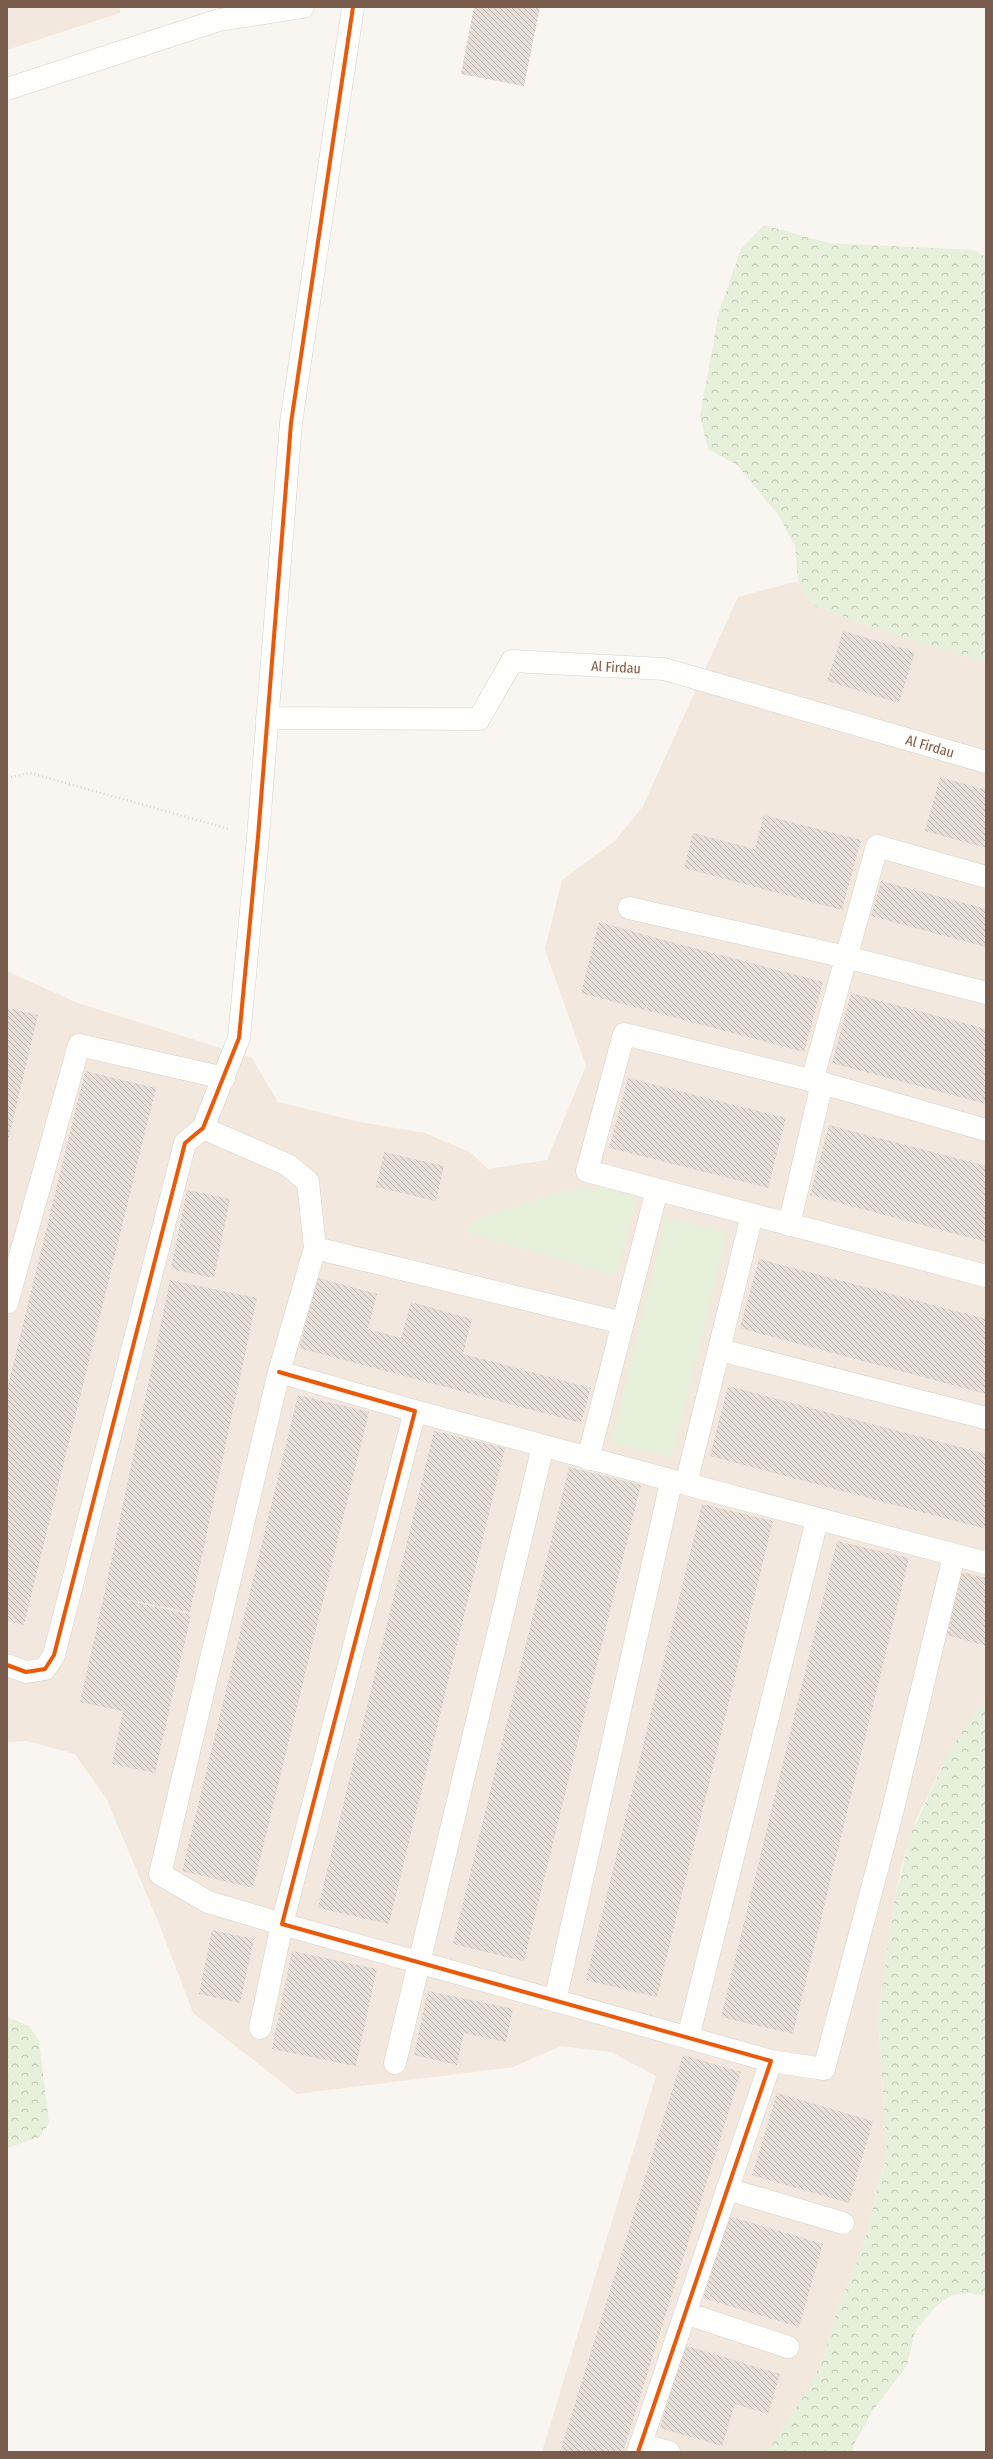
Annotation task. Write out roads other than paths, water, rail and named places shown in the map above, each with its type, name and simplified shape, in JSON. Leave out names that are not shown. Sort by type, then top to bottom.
[{"type":"street","points":[[7,88],[219,20],[303,7]]},
{"type":"street","points":[[7,1665],[26,1672],[45,1669],[54,1655],[185,1143],[203,1128],[239,1038],[258,837],[291,423],[353,7]]},
{"type":"street","name":"Al Firdau","points":[[267,718],[479,719],[512,662],[664,669],[986,762]]},
{"type":"street","points":[[789,1225],[817,1082],[846,957],[877,846],[986,877]]},
{"type":"street","points":[[630,908],[846,957],[986,993]]},
{"type":"street","points":[[986,1130],[817,1082],[624,1034],[587,1171],[986,1276]]},
{"type":"street","points":[[7,1303],[79,1045],[224,1078]]},
{"type":"street","points":[[203,1128],[288,1165],[308,1182],[315,1248],[279,1372],[160,1874],[208,1902],[770,2061],[824,2069],[892,1813],[954,1556]]},
{"type":"street","points":[[588,1459],[657,1190]]},
{"type":"street","points":[[555,2001],[678,1483],[720,1350],[752,1215]]},
{"type":"street","points":[[315,1248],[624,1323]]},
{"type":"street","points":[[720,1350],[986,1418]]},
{"type":"street","points":[[279,1372],[588,1459],[954,1556],[986,1563]]},
{"type":"street","points":[[260,2028],[282,1924],[415,1411]]},
{"type":"street","points":[[395,2063],[543,1446]]},
{"type":"street","points":[[688,2038],[817,1520]]},
{"type":"street","points":[[669,2452],[639,2448],[770,2061]]},
{"type":"street","points":[[727,2189],[843,2223]]},
{"type":"street","points":[[685,2313],[788,2347]]}]
